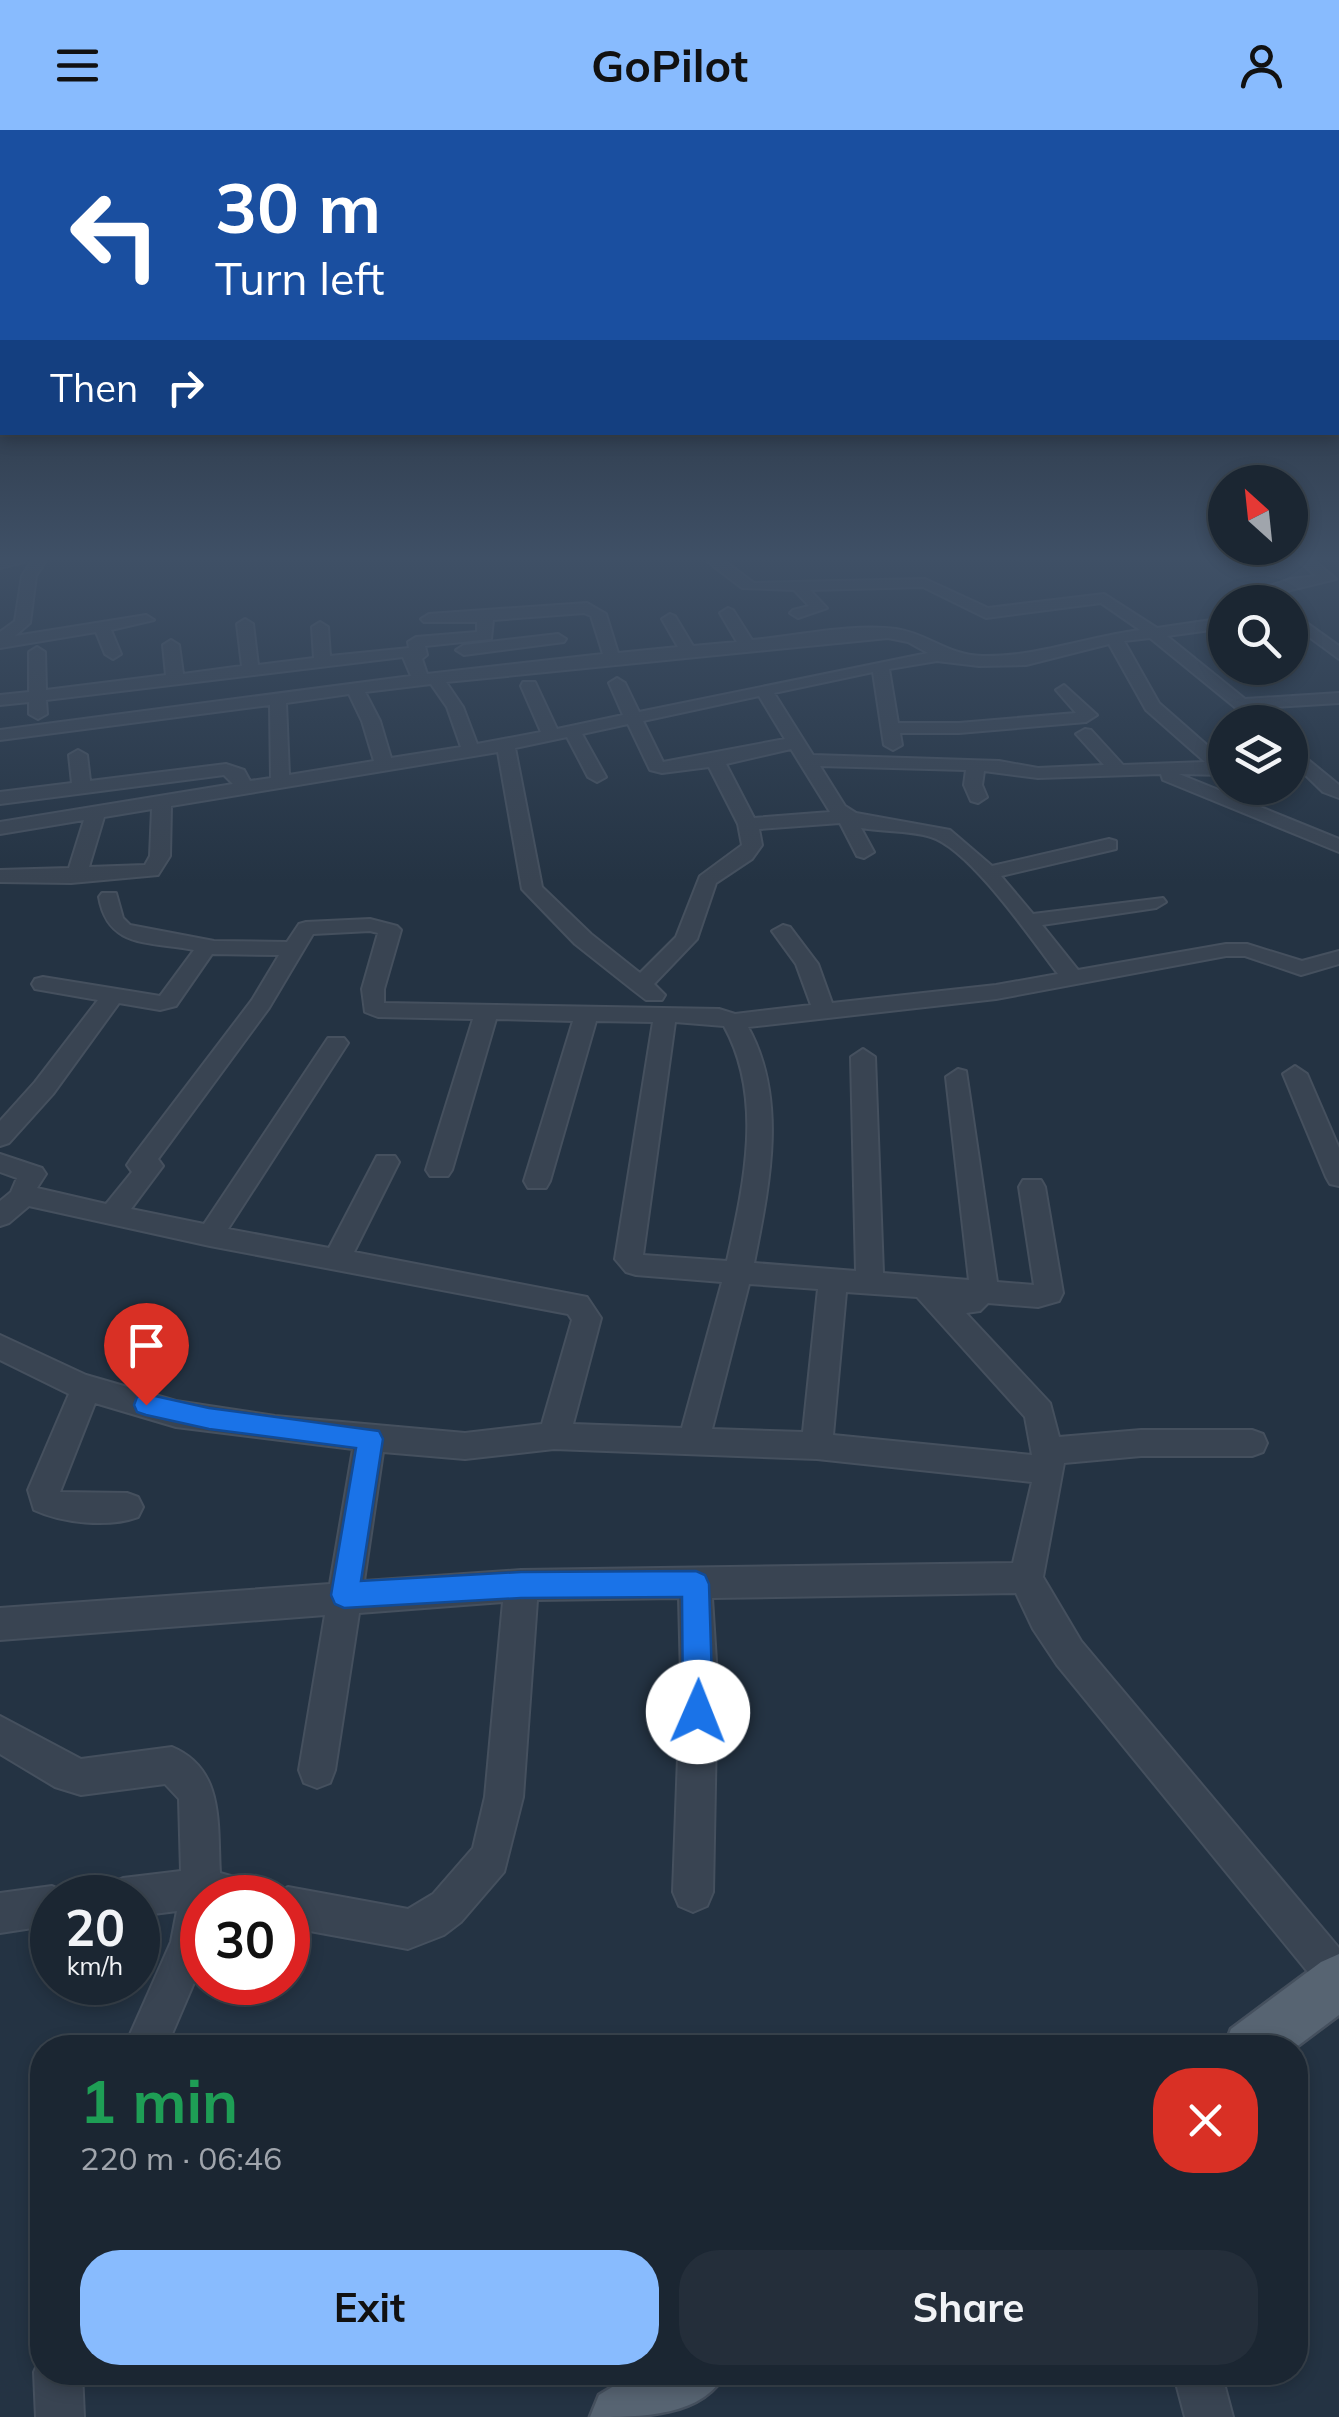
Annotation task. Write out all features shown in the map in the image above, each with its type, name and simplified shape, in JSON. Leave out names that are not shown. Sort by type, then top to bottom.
[{"type":"main road","points":[[621,2417],[674,2385]]},
{"type":"street","points":[[38,669],[38,731]]},
{"type":"street","points":[[174,669],[175,679]]},
{"type":"street","points":[[0,700],[261,669]]},
{"type":"street","points":[[422,669],[455,708],[470,751]]},
{"type":"street","points":[[0,735],[520,669]]},
{"type":"street","points":[[620,669],[632,719],[656,766],[715,761],[797,742]]},
{"type":"street","points":[[0,828],[506,745],[632,719],[748,669]]},
{"type":"street","points":[[750,669],[846,817],[864,852]]},
{"type":"street","points":[[880,669],[896,761]]},
{"type":"street","points":[[1131,669],[1152,706],[1208,755]]},
{"type":"street","points":[[1198,669],[1241,704],[1339,698]]},
{"type":"street","points":[[529,686],[550,736]]},
{"type":"street","points":[[355,689],[371,722],[384,765]]},
{"type":"street","points":[[891,728],[959,728],[1086,717],[1064,690]]},
{"type":"street","points":[[1316,699],[1339,718]]},
{"type":"street","points":[[278,700],[280,781]]},
{"type":"street","points":[[572,731],[598,777]]},
{"type":"street","points":[[1085,734],[1118,771]]},
{"type":"street","points":[[506,745],[532,889],[582,939],[672,1015]]},
{"type":"street","points":[[78,755],[82,789]]},
{"type":"street","points":[[809,760],[976,765],[1038,774],[1208,769]]},
{"type":"street","points":[[641,985],[686,939],[707,880],[749,851],[752,836],[748,824],[715,761]]},
{"type":"street","points":[[976,765],[974,785],[978,798]]},
{"type":"street","points":[[1308,768],[1339,792]]},
{"type":"street","points":[[0,798],[226,769],[238,774],[244,788]]},
{"type":"street","points":[[1157,771],[1339,846]]},
{"type":"street","points":[[1308,774],[1314,774]]},
{"type":"street","points":[[0,876],[151,871],[160,856],[162,803]]},
{"type":"street","points":[[71,876],[78,870],[96,815]]},
{"type":"street","points":[[748,824],[846,817],[945,834],[986,873],[1073,979]]},
{"type":"street","points":[[986,873],[1109,846]]},
{"type":"street","points":[[109,897],[113,918],[123,930],[213,947],[294,949]]},
{"type":"street","points":[[1027,921],[1156,902]]},
{"type":"street","points":[[112,1214],[261,1003],[302,934],[313,925],[386,928],[391,938],[373,988],[373,1006],[397,1013],[672,1015],[734,1021],[996,992],[1226,950],[1247,950],[1301,968],[1339,957]]},
{"type":"street","points":[[783,931],[807,964],[824,1011]]},
{"type":"street","points":[[43,984],[164,1003],[201,952],[213,947]]},
{"type":"street","points":[[0,1138],[44,1088],[112,996]]},
{"type":"street","points":[[537,1181],[587,1013]]},
{"type":"street","points":[[438,1170],[486,1014]]},
{"type":"street","points":[[672,1015],[629,1260],[636,1265],[1038,1296],[1049,1293],[1032,1187]]},
{"type":"street","points":[[693,1441],[751,1200],[759,1101],[754,1066],[734,1021]]},
{"type":"street","points":[[210,1236],[336,1042]]},
{"type":"street","points":[[863,1057],[870,1282]]},
{"type":"street","points":[[1295,1074],[1339,1178]]},
{"type":"street","points":[[958,1076],[984,1290]]},
{"type":"street","points":[[337,1260],[386,1162]]},
{"type":"street","points":[[0,1163],[33,1174],[23,1189],[24,1196]]},
{"type":"street","points":[[24,1196],[210,1236],[577,1305],[587,1318],[554,1436]]},
{"type":"street","points":[[0,1216],[24,1196]]},
{"type":"street","points":[[817,1446],[833,1279]]},
{"type":"street","points":[[924,1286],[1039,1412],[1048,1460],[1026,1578],[1045,1618],[1301,2010]]},
{"type":"street","points":[[954,1318],[984,1290]]},
{"type":"street","points":[[0,1347],[86,1387],[176,1414],[370,1439],[465,1446],[554,1436],[1048,1460],[1141,1443],[1252,1443]]},
{"type":"street","points":[[86,1387],[44,1490],[45,1500],[58,1506],[127,1506]]},
{"type":"street","points":[[317,1770],[370,1439]]},
{"type":"street","points":[[0,1624],[344,1595],[521,1585],[1026,1578]]},
{"type":"street","points":[[693,1892],[699,1676],[696,1584]]},
{"type":"street","points":[[310,1911],[408,1930],[430,1922],[447,1908],[490,1858],[504,1797],[521,1585]]},
{"type":"street","points":[[0,1734],[68,1774],[81,1777],[172,1764],[197,1792],[200,1875]]},
{"type":"street","points":[[0,1913],[30,1909]]},
{"type":"street","points":[[151,2035],[180,1969]]},
{"type":"street","points":[[59,2385],[60,2417]]},
{"type":"street","points":[[1200,2385],[1209,2417]]},
{"type":"route","points":[[146,1405],[176,1414],[370,1439],[344,1595],[521,1585],[696,1584],[698,1712]]}]
